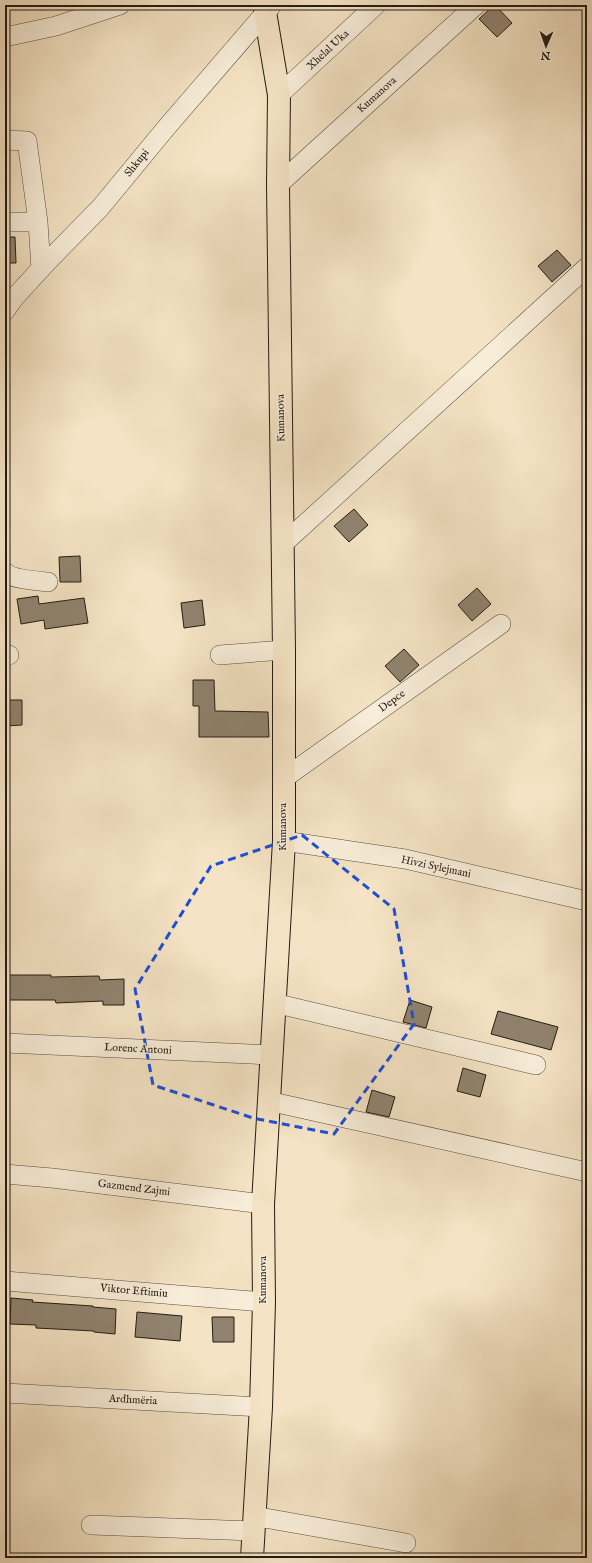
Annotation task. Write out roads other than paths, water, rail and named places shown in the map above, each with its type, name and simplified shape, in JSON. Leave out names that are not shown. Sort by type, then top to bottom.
[{"type":"main road","name":"Kumanova","points":[[252,1558],[261,1407],[264,1302],[263,1204],[284,841],[284,650],[278,185],[279,95],[268,7]]},
{"type":"street","points":[[5,37],[56,26],[120,5]]},
{"type":"street","name":"Xhelal Uka","points":[[279,95],[376,5]]},
{"type":"street","name":"Kumanova","points":[[278,185],[476,5]]},
{"type":"street","name":"Shkupi","points":[[8,302],[100,208],[268,7]]},
{"type":"street","points":[[5,140],[27,141],[38,222],[41,269]]},
{"type":"street","points":[[5,222],[38,222]]},
{"type":"street","points":[[283,544],[587,267]]},
{"type":"street","points":[[5,572],[7,575],[13,577],[48,582]]},
{"type":"street","name":"Depce","points":[[283,779],[501,624]]},
{"type":"street","points":[[220,655],[284,650]]},
{"type":"street","name":"Hivzi Sylejmani","points":[[284,841],[405,859],[587,901]]},
{"type":"street","points":[[274,1003],[536,1065]]},
{"type":"street","name":"Lorenc Antoni","points":[[5,1043],[271,1055]]},
{"type":"street","points":[[268,1102],[587,1172]]},
{"type":"street","name":"Gazmend Zajmi","points":[[5,1174],[52,1178],[263,1204]]},
{"type":"street","name":"Viktor Eftimiu","points":[[5,1280],[264,1302]]},
{"type":"street","name":"Ardhmëria","points":[[5,1393],[261,1407]]},
{"type":"street","points":[[91,1525],[254,1523],[406,1543]]}]
